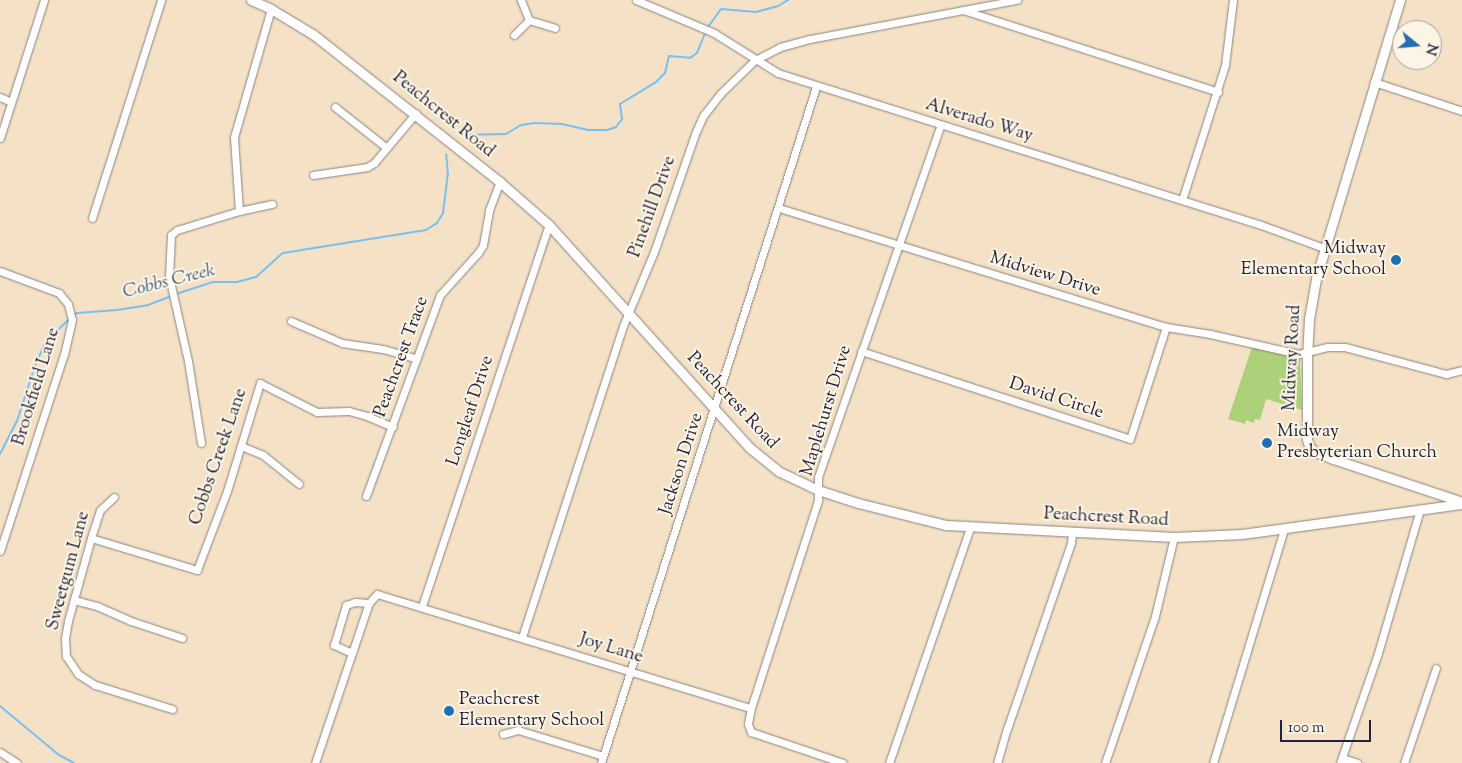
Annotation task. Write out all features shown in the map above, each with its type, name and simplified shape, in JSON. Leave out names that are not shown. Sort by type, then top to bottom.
[{"type":"street","points":[[0,138],[44,0]]},
{"type":"street","points":[[92,218],[161,0]]},
{"type":"street","name":"Peachcrest Road","points":[[251,0],[271,9],[314,35],[416,113],[500,182],[549,225],[760,458],[780,472],[818,490],[929,523],[970,528],[1174,537],[1284,530],[1462,503]]},
{"type":"street","points":[[521,0],[529,20]]},
{"type":"street","name":"Alverado Way","points":[[636,0],[649,3],[714,33],[778,73],[816,87],[1261,225],[1324,248]]},
{"type":"street","name":"Pinehill Drive","points":[[522,637],[623,326],[654,252],[704,116],[720,94],[755,60],[769,51],[810,39],[1017,0]]},
{"type":"street","points":[[1182,200],[1218,92],[1225,65],[1233,0]]},
{"type":"street","name":"Midway Road","points":[[1400,0],[1324,248],[1309,319],[1306,352],[1307,438],[1309,446],[1315,452],[1462,503]]},
{"type":"street","points":[[239,211],[234,137],[271,9]]},
{"type":"street","points":[[962,10],[1218,92]]},
{"type":"street","points":[[529,20],[555,28]]},
{"type":"street","points":[[514,35],[529,20]]},
{"type":"street","points":[[1374,82],[1462,111]]},
{"type":"street","name":"Jackson Drive","points":[[602,759],[715,410],[816,87]]},
{"type":"street","points":[[0,97],[11,102]]},
{"type":"street","points":[[335,108],[387,148]]},
{"type":"street","points":[[313,175],[367,168],[387,148],[416,113]]},
{"type":"street","name":"Maplehurst Drive","points":[[752,708],[818,500],[818,477],[897,245],[940,126]]},
{"type":"street","name":"Peachcrest Trace","points":[[366,496],[440,295],[478,254],[482,245],[489,210],[500,182]]},
{"type":"street","points":[[201,443],[188,361],[169,277],[171,235],[178,230],[239,211],[272,204]]},
{"type":"street","name":"Midview Drive","points":[[779,208],[1166,327],[1226,337],[1299,354],[1328,347],[1345,347],[1360,349],[1446,374],[1453,374],[1462,370]]},
{"type":"street","name":"Longleaf Drive","points":[[422,606],[549,225]]},
{"type":"street","name":"Brookfield Lane","points":[[0,271],[59,293],[68,304],[72,320],[64,354],[0,551]]},
{"type":"street","points":[[291,321],[342,343],[383,349],[417,359]]},
{"type":"street","name":"David Circle","points":[[861,351],[1130,439],[1166,327]]},
{"type":"street","name":"Cobbs Creek Lane","points":[[91,538],[197,570],[227,491],[260,383],[317,412],[349,411],[393,426]]},
{"type":"street","points":[[241,446],[263,454],[299,484]]},
{"type":"street","name":"Sweetgum Lane","points":[[114,497],[100,510],[91,538],[74,600],[65,649],[68,662],[78,674],[95,684],[172,709]]},
{"type":"street","points":[[1357,763],[1341,760],[1380,644],[1420,509]]},
{"type":"street","points":[[889,763],[970,528]]},
{"type":"street","points":[[1213,763],[1284,530]]},
{"type":"street","points":[[997,763],[1006,729],[1071,544],[1072,533]]},
{"type":"street","points":[[1106,763],[1155,616],[1174,537]]},
{"type":"street","name":"Joy Lane","points":[[369,603],[375,595],[384,595],[752,708]]},
{"type":"street","points":[[74,600],[97,606],[131,622],[182,638]]},
{"type":"street","points":[[315,763],[369,603],[359,601],[346,605],[334,645],[352,653]]},
{"type":"street","points":[[1404,763],[1436,668]]},
{"type":"street","points":[[752,708],[748,724],[750,732],[843,763]]},
{"type":"street","points":[[503,734],[518,730],[602,759]]},
{"type":"street","points":[[0,752],[17,763]]},
{"type":"green space","points":[[1252,347],[1300,359],[1302,410],[1266,399],[1260,420],[1255,419],[1254,423],[1246,420],[1245,424],[1228,419]]},
{"type":"waterway","name":"Cobbs Creek","points":[[708,27],[721,9],[756,12],[778,6],[788,0]]},
{"type":"waterway","name":"Cobbs Creek","points":[[460,135],[506,134],[521,125],[535,123],[562,124],[588,130],[607,130],[616,127],[622,119],[620,104],[656,82],[665,73],[669,56],[690,58],[697,53],[706,31]]},
{"type":"waterway","name":"Cobbs Creek","points":[[176,294],[213,282],[237,282],[256,277],[283,253],[426,230],[437,223],[443,213],[448,175],[446,154]]},
{"type":"waterway","name":"Cobbs Creek","points":[[74,315],[77,313],[148,305],[171,296]]},
{"type":"waterway","name":"Cobbs Creek","points":[[0,454],[17,421],[36,363],[46,342],[70,318]]},
{"type":"waterway","points":[[0,706],[59,755],[74,763]]},
{"type":"place","name":"Midway Elementary School","points":[[1396,260]]},
{"type":"place","name":"Midway Presbyterian Church","points":[[1267,443]]},
{"type":"place","name":"Peachcrest Elementary School","points":[[449,711]]}]
